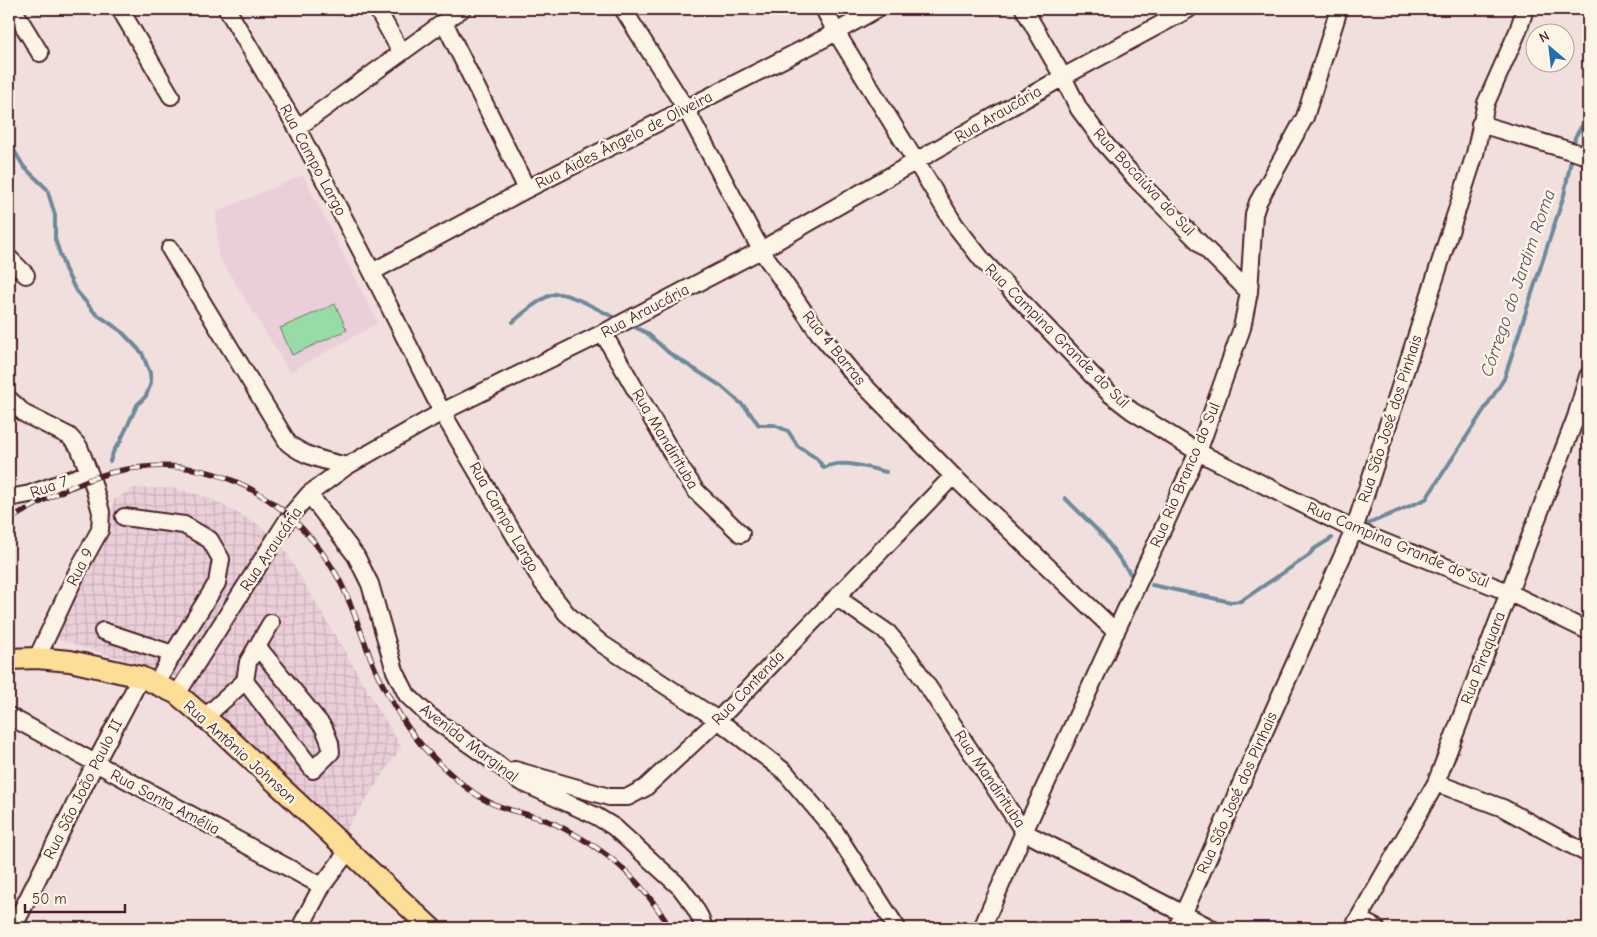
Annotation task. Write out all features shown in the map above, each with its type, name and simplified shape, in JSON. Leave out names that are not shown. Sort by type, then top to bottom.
[{"type":"main road","name":"Rua Antônio Johnson","points":[[9,659],[37,658],[70,661],[149,681],[178,694],[223,733],[431,928]]},
{"type":"street","points":[[13,9],[40,53]]},
{"type":"street","points":[[120,9],[171,96]]},
{"type":"street","name":"Rua Campo Largo","points":[[227,9],[297,128],[442,412],[542,582],[567,614],[602,644],[718,720],[785,772],[834,830],[897,928]]},
{"type":"street","points":[[378,9],[401,52]]},
{"type":"street","points":[[297,128],[462,9]]},
{"type":"street","name":"Rua 4 Barras","points":[[623,9],[686,109],[761,250],[819,333],[854,374],[953,476],[1116,632]]},
{"type":"street","name":"Rua Campina Grande do Sul","points":[[824,9],[836,32],[955,224],[983,261],[1110,394],[1132,411],[1198,452],[1354,530],[1508,592],[1588,631]]},
{"type":"street","name":"Rua Aides Ângelo de Oliveira","points":[[372,272],[527,189],[827,37],[877,9]]},
{"type":"street","name":"Rua Bocaiúva do Sul","points":[[1024,9],[1080,109],[1104,144],[1137,180],[1249,292]]},
{"type":"street","name":"Rua Araucária","points":[[178,694],[290,516],[309,494],[347,466],[442,412],[603,334],[761,250],[1063,76],[1189,9]]},
{"type":"street","name":"Rua Rio Branco do Sul","points":[[982,928],[1198,452],[1242,328],[1249,292],[1254,214],[1258,202],[1304,117],[1339,9]]},
{"type":"street","name":"Rua São José dos Pinhais","points":[[1180,921],[1354,530],[1475,154],[1486,102],[1518,31],[1525,9]]},
{"type":"street","points":[[444,22],[527,189]]},
{"type":"street","points":[[1480,124],[1588,156]]},
{"type":"street","points":[[170,249],[288,443],[298,451],[312,457],[347,466]]},
{"type":"street","points":[[9,258],[26,275]]},
{"type":"street","name":"Rua Mandirituba","points":[[603,334],[678,464],[696,491],[741,534]]},
{"type":"street","name":"Rua Piraquara","points":[[1355,924],[1436,783],[1576,417],[1588,376]]},
{"type":"street","name":"Rua 9","points":[[9,399],[26,414],[69,436],[79,448],[101,512],[100,530],[80,566],[37,658]]},
{"type":"street","name":"Rua 7","points":[[9,498],[30,494],[89,473]]},
{"type":"street","name":"Rua Contenda","points":[[500,766],[609,797],[628,797],[645,788],[718,720],[953,476]]},
{"type":"street","name":"Avenida Marginal","points":[[309,494],[356,556],[370,584],[395,671],[407,695],[428,715],[519,781],[596,816],[614,827],[680,887],[692,903],[704,928]]},
{"type":"street","name":"Rua São João Paulo II","points":[[10,928],[95,764],[149,681],[173,654],[217,583],[221,559],[210,540],[184,525],[124,517]]},
{"type":"street","name":"Rua Mandirituba","points":[[836,597],[888,633],[909,658],[1024,832],[1180,921],[1211,928]]},
{"type":"street","points":[[205,717],[245,681],[248,662],[271,623]]},
{"type":"street","points":[[103,631],[173,654]]},
{"type":"street","points":[[245,681],[313,770],[331,752],[330,743],[324,728],[257,646]]},
{"type":"street","name":"Rua Santa Amélia","points":[[9,716],[322,886]]},
{"type":"street","points":[[1436,783],[1503,808],[1588,854]]},
{"type":"street","points":[[300,928],[322,886],[348,851]]},
{"type":"street","points":[[1355,924],[1376,928]]},
{"type":"shaded area","points":[[303,175],[378,323],[290,372],[218,255],[216,212]]},
{"type":"shaded area","points":[[133,488],[174,488],[209,498],[256,523],[281,544],[401,747],[342,836],[213,709],[172,674],[53,638],[108,532],[114,500]]},
{"type":"green space","points":[[335,304],[347,330],[292,355],[280,328]]},
{"type":"waterway","name":"Córrego do Jardim Roma","points":[[1574,146],[1575,137],[1588,116]]},
{"type":"waterway","points":[[9,142],[24,167],[47,189],[55,215],[55,239],[65,269],[75,289],[95,313],[121,331],[142,353],[150,373],[151,383],[146,396],[137,405],[110,461]]},
{"type":"waterway","name":"Córrego do Jardim Roma","points":[[1368,524],[1426,499],[1504,379],[1564,195],[1572,155]]},
{"type":"waterway","name":"Córrego do Jardim Roma","points":[[513,322],[527,310],[550,295],[555,294],[569,296],[619,320]]},
{"type":"waterway","name":"Córrego do Jardim Roma","points":[[630,325],[647,333],[669,353],[721,386],[746,408],[759,425],[774,425],[788,431],[798,446],[817,459],[824,468],[831,465],[846,464],[886,472]]},
{"type":"waterway","name":"Córrego do Jardim Roma","points":[[1065,498],[1103,536],[1135,580]]},
{"type":"waterway","name":"Córrego do Jardim Roma","points":[[1152,585],[1231,602],[1241,601],[1332,538]]},
{"type":"railway","points":[[9,520],[49,497],[93,478],[123,470],[156,466],[188,468],[218,475],[246,487],[273,503],[296,523],[318,547],[336,574],[348,598],[382,683],[405,724],[427,751],[456,779],[481,798],[505,808],[553,823],[605,854],[634,879],[659,910],[670,928]]}]
